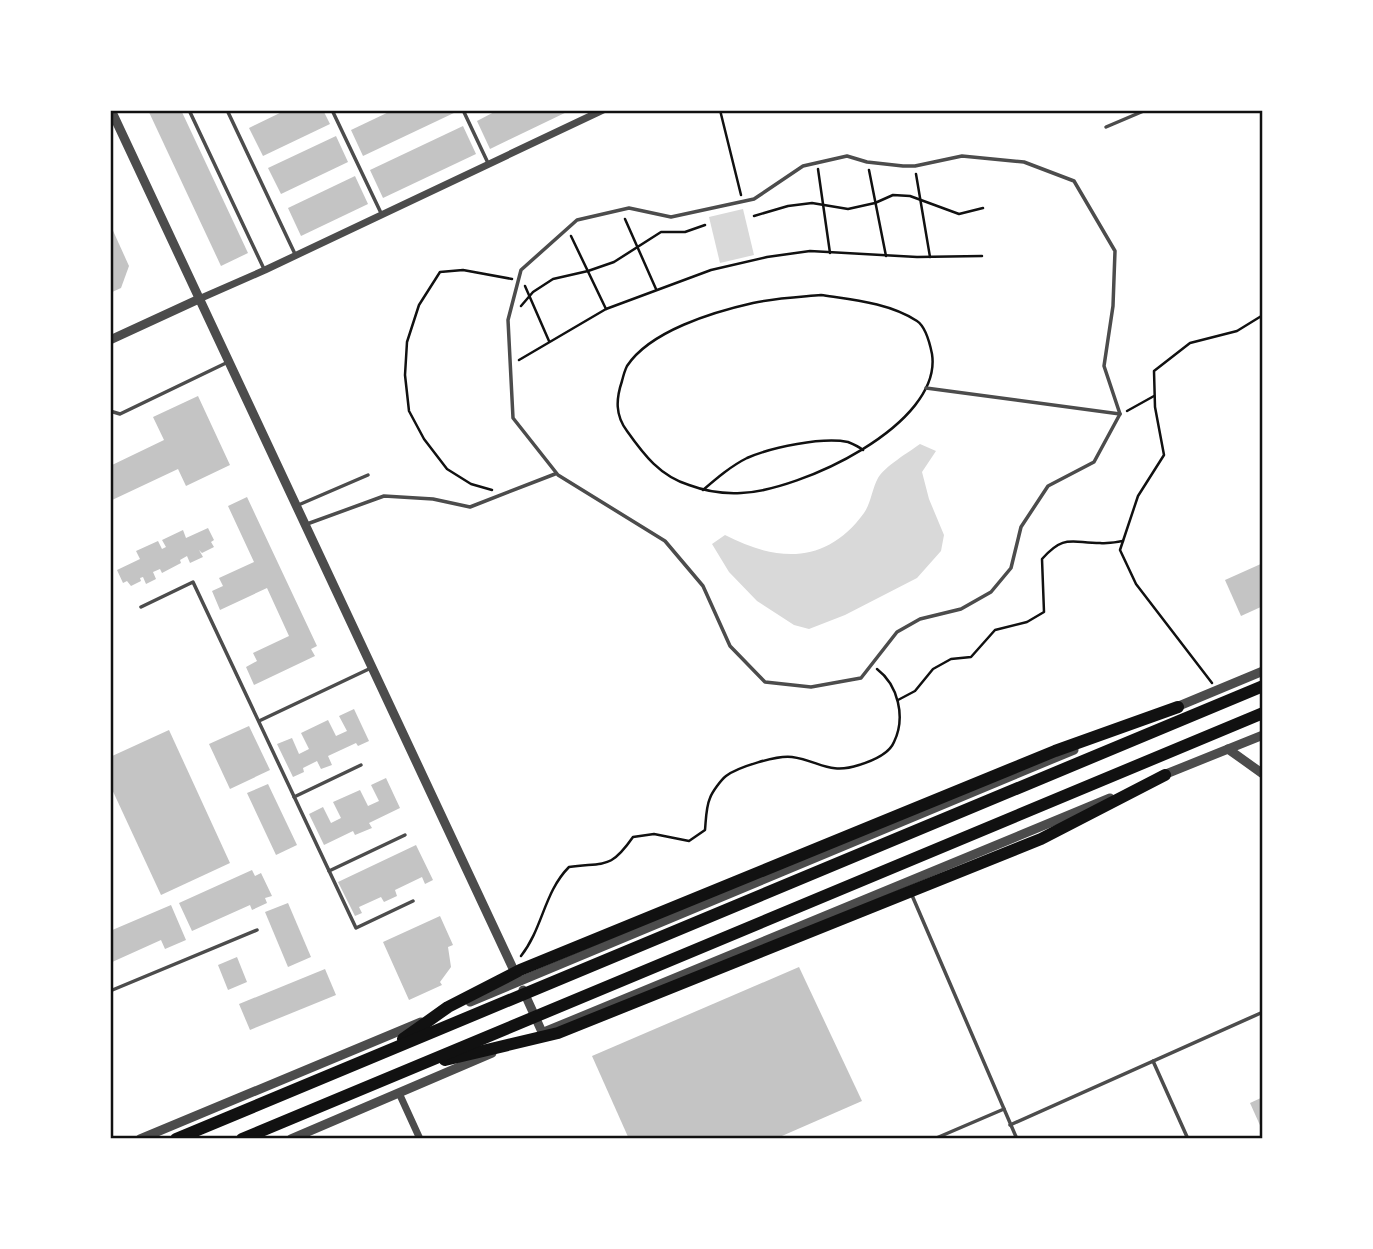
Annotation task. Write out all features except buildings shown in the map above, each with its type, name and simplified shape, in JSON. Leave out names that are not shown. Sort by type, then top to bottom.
[{"type":"highway","points":[[176,1139],[1263,686]]},
{"type":"highway","points":[[386,1051],[448,1007],[520,970],[1055,751],[1178,707]]},
{"type":"highway","points":[[242,1139],[1263,713]]},
{"type":"highway","points":[[413,1068],[558,1033],[1041,839],[1165,775]]},
{"type":"street","points":[[111,110],[542,1032]]},
{"type":"street","points":[[110,340],[296,256],[489,164],[586,114],[603,110]]},
{"type":"street","points":[[140,1139],[1263,671]]},
{"type":"street","points":[[291,1139],[542,1032],[1263,735]]},
{"type":"street","points":[[1228,749],[1263,774]]},
{"type":"street","points":[[399,1093],[420,1139]]},
{"type":"lane","points":[[189,110],[265,270]]},
{"type":"lane","points":[[227,110],[296,256]]},
{"type":"lane","points":[[332,110],[382,215]]},
{"type":"lane","points":[[463,110],[489,164]]},
{"type":"lane","points":[[1106,127],[1146,110]]},
{"type":"lane","points":[[847,156],[867,162],[915,166],[962,156],[1024,162],[1074,181],[1115,251],[1113,306],[1104,366],[1120,414],[1094,462],[1048,486],[1021,527],[1011,568],[991,592],[961,608],[920,619],[897,632],[861,678],[811,687],[765,682],[730,646],[703,586],[665,541],[558,475],[513,418],[508,326],[522,270],[577,220],[629,208],[671,216],[754,199],[803,166],[817,163],[847,156]]},
{"type":"lane","points":[[110,411],[120,414],[228,362]]},
{"type":"lane","points":[[926,388],[1120,414]]},
{"type":"lane","points":[[304,525],[384,496],[433,499],[470,507],[555,474]]},
{"type":"lane","points":[[296,506],[368,475]]},
{"type":"lane","points":[[141,607],[193,582],[356,928],[413,901]]},
{"type":"lane","points":[[259,721],[372,668]]},
{"type":"lane","points":[[294,797],[361,765]]},
{"type":"lane","points":[[329,871],[405,835]]},
{"type":"lane","points":[[906,881],[1017,1139]]},
{"type":"lane","points":[[110,991],[257,930]]},
{"type":"lane","points":[[1010,1125],[1263,1013]]},
{"type":"lane","points":[[1153,1061],[1188,1139]]},
{"type":"lane","points":[[934,1139],[1004,1109]]},
{"type":"path","points":[[720,110],[743,201]]},
{"type":"path","points":[[867,162],[886,256]]},
{"type":"path","points":[[817,163],[830,253]]},
{"type":"path","points":[[915,166],[930,257]]},
{"type":"path","points":[[754,216],[788,206],[812,203],[848,209],[875,203],[893,195],[920,199],[959,214],[983,208]]},
{"type":"path","points":[[621,210],[656,289]]},
{"type":"path","points":[[508,326],[530,296],[553,279],[614,262],[661,232],[685,233],[705,225]]},
{"type":"path","points":[[568,228],[606,309]]},
{"type":"path","points":[[510,366],[606,309],[711,270],[767,257],[810,251],[886,256],[982,256]]},
{"type":"path","points":[[505,494],[471,484],[447,469],[424,439],[409,411],[405,375],[407,342],[419,305],[440,272],[463,270],[519,278],[530,296],[549,341]]},
{"type":"path","points":[[821,295],[890,307],[920,323],[930,345],[934,365],[926,388],[906,414],[863,450],[784,485],[742,493],[703,490],[671,479],[643,454],[618,419],[617,395],[627,367],[652,341],[698,319],[754,302],[821,295]]},
{"type":"path","points":[[1218,690],[1136,584],[1121,551],[1138,496],[1164,455],[1154,396],[1154,371],[1190,343],[1237,331],[1263,316]]},
{"type":"path","points":[[1120,414],[1154,396]]},
{"type":"path","points":[[703,490],[721,474],[746,459],[780,447],[849,442],[863,450]]},
{"type":"path","points":[[898,699],[915,691],[933,669],[951,659],[971,656],[995,630],[1027,622],[1044,612],[1042,559],[1053,546],[1071,540],[1101,544],[1124,541]]},
{"type":"path","points":[[512,968],[531,943],[556,880],[569,867],[608,864],[622,853],[633,837],[654,834],[689,841],[705,830],[710,796],[726,776],[761,762],[789,756],[832,770],[858,766],[881,756],[894,743],[899,721],[898,699],[887,676],[872,665]]},
{"type":"shaded area","points":[[743,209],[754,255],[720,263],[709,217]]},
{"type":"shaded area","points":[[920,444],[936,451],[922,472],[929,499],[944,535],[941,551],[917,578],[845,615],[809,629],[794,625],[757,601],[729,572],[712,544],[725,535],[763,550],[800,554],[834,542],[864,513],[881,474]]}]
